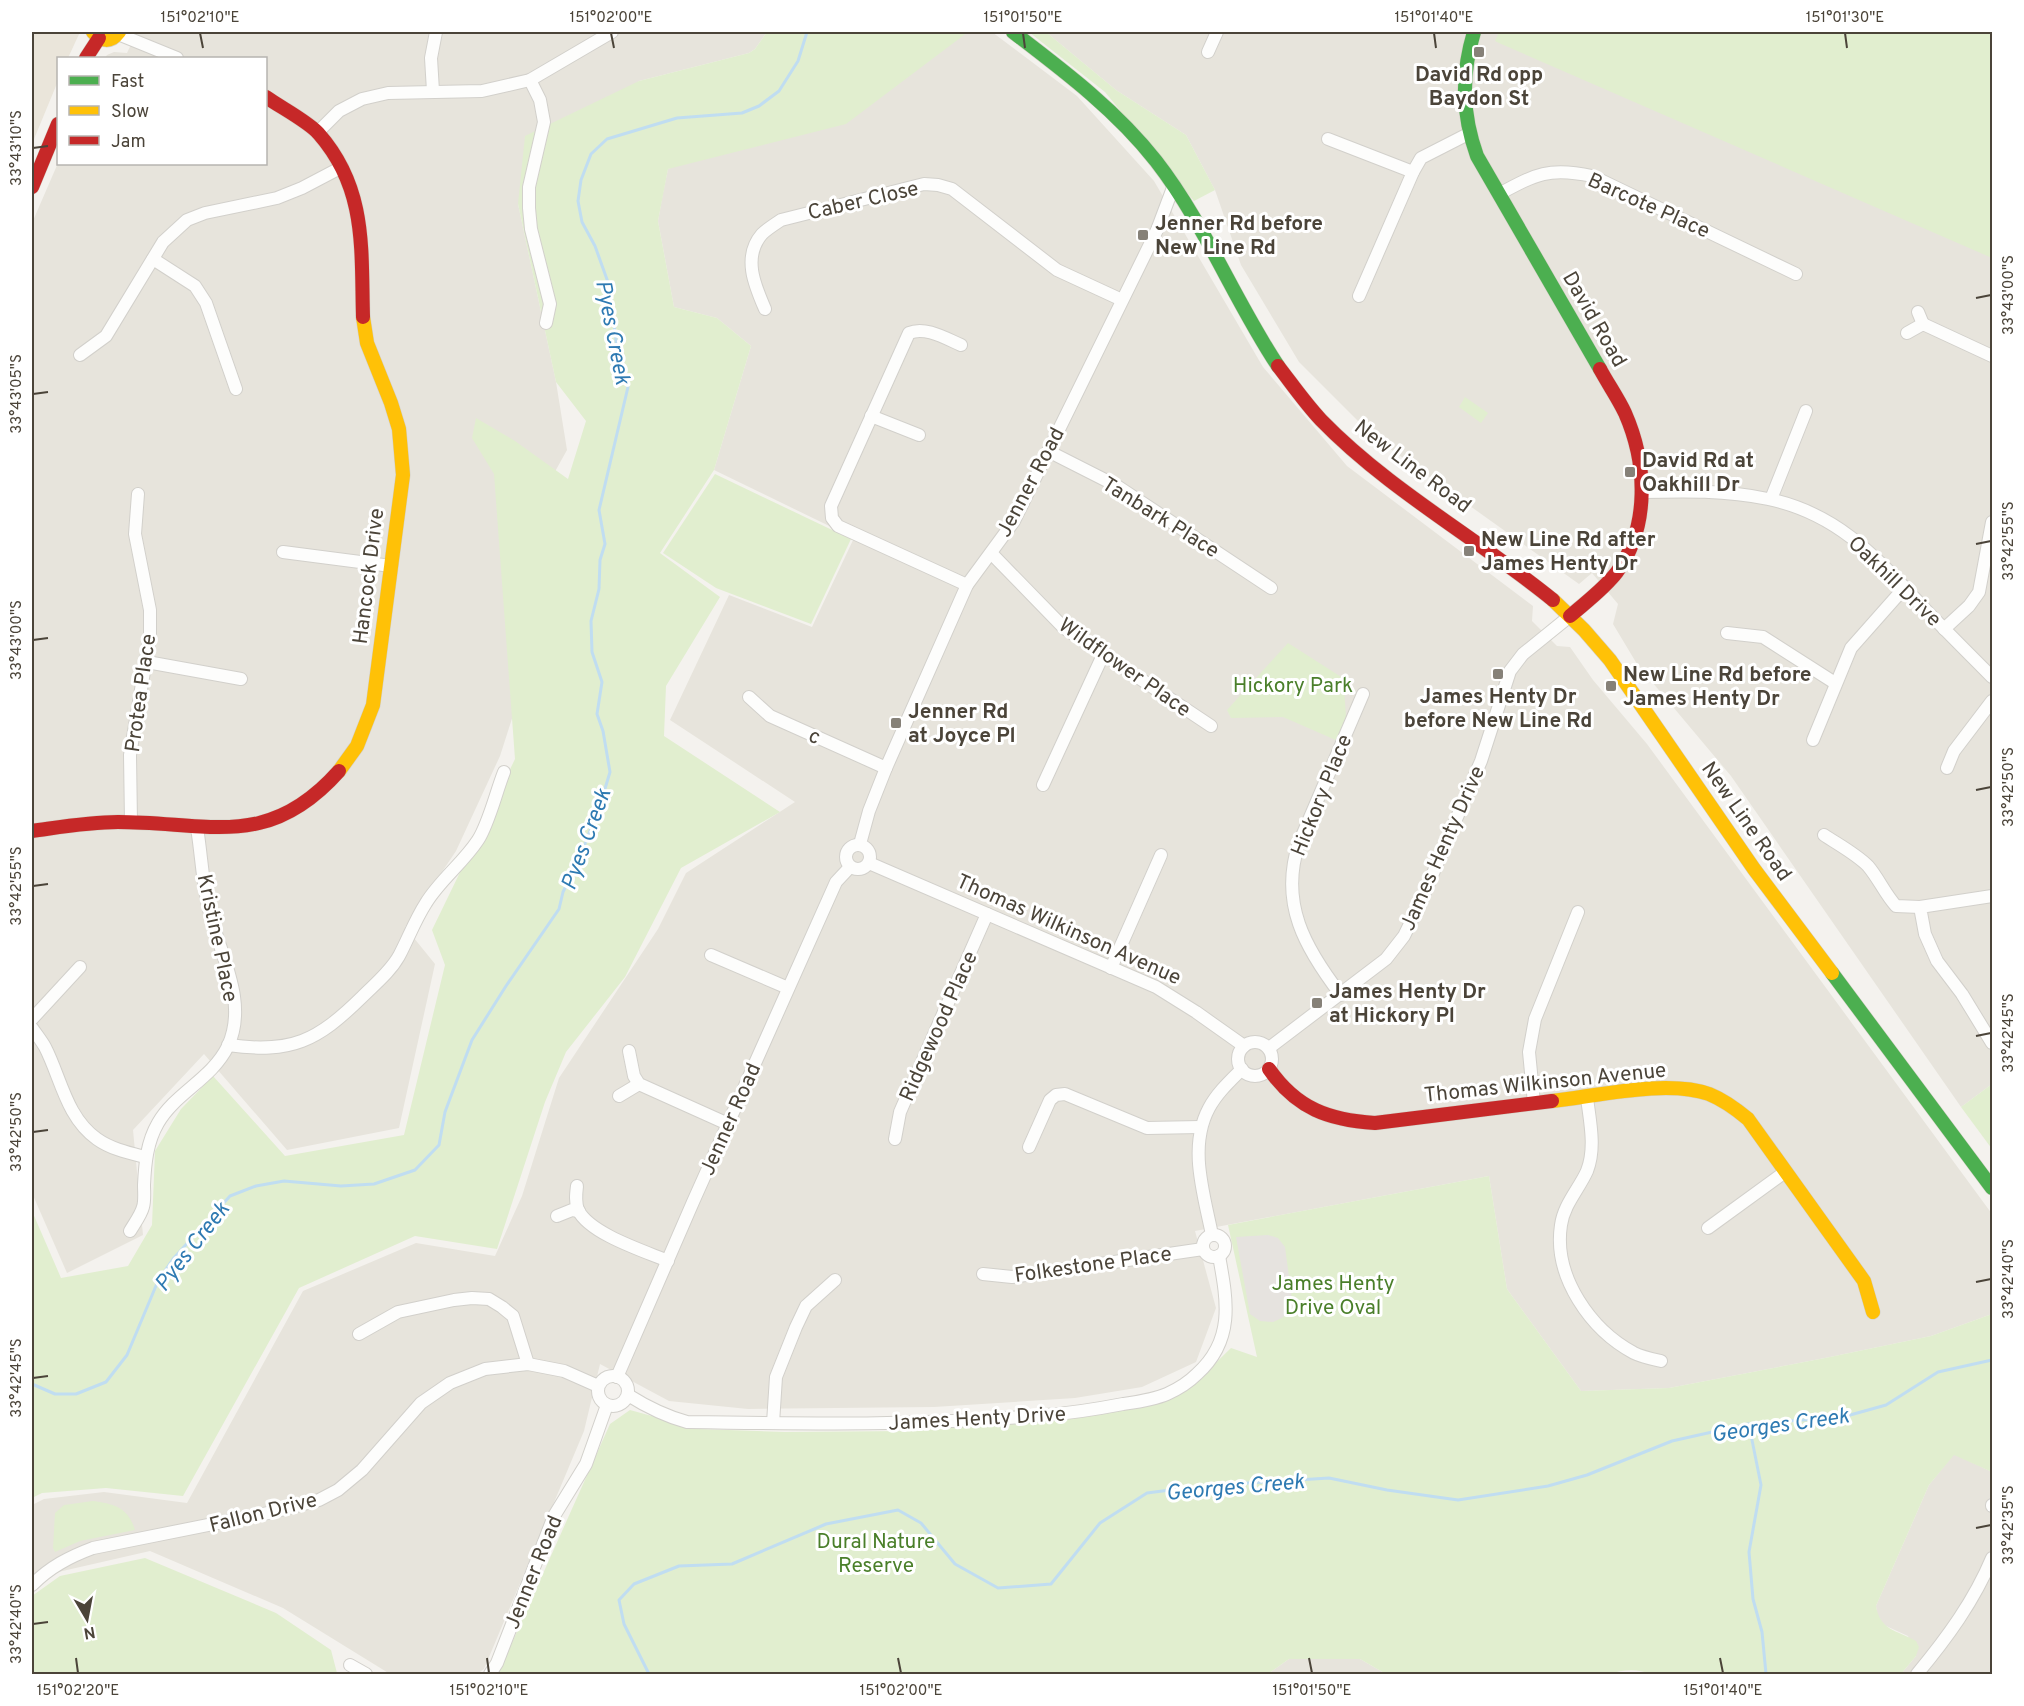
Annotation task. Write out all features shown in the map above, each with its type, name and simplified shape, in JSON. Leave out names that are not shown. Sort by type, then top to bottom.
[{"type":"street","points":[[432,91],[431,58],[436,32]]},
{"type":"street","points":[[318,132],[339,111],[362,99],[388,93],[482,91],[530,80],[612,32]]},
{"type":"street","name":"New Line Road","points":[[1013,32],[1095,95],[1128,127],[1174,186],[1261,339],[1288,381],[1320,418],[1377,469],[1531,582],[1570,616],[1599,646],[1745,857],[1992,1188]]},
{"type":"street","points":[[1208,52],[1217,32]]},
{"type":"street","name":"David Road","points":[[1474,32],[1464,71],[1464,106],[1468,134],[1477,156],[1627,419],[1639,455],[1641,492],[1637,531],[1627,556],[1604,586],[1570,616]]},
{"type":"street","points":[[87,57],[96,35],[111,40],[119,33],[175,57]]},
{"type":"street","points":[[530,80],[540,100],[544,122],[529,187],[529,208],[531,229],[550,304],[546,323]]},
{"type":"street","name":"Hancock Drive","points":[[32,831],[131,822],[198,828],[229,828],[254,824],[282,815],[322,789],[339,772],[355,750],[365,729],[372,705],[403,475],[399,429],[367,343],[363,319],[360,224],[353,191],[342,167],[318,132],[292,112],[267,98]]},
{"type":"street","points":[[32,187],[57,126]]},
{"type":"street","points":[[1359,296],[1421,158],[1468,134]]},
{"type":"street","points":[[1328,139],[1413,172]]},
{"type":"street","points":[[80,355],[106,336],[163,242],[187,220],[205,213],[277,198],[342,167]]},
{"type":"street","name":"Barcote Place","points":[[1499,194],[1530,177],[1547,172],[1575,172],[1592,176],[1796,274]]},
{"type":"street","name":"Caber Close","points":[[765,309],[753,282],[751,271],[754,247],[762,234],[781,220],[924,184],[952,189],[1057,270],[1122,300]]},
{"type":"street","name":"Jenner Road","points":[[860,844],[869,811],[886,768],[967,585],[1014,520],[1157,230],[1174,186]]},
{"type":"street","points":[[153,259],[195,286],[206,303],[237,389]]},
{"type":"street","points":[[1918,312],[1923,324],[1992,356]]},
{"type":"street","points":[[1907,333],[1923,324]]},
{"type":"street","points":[[961,345],[923,330],[909,333],[831,506],[832,518],[838,526],[967,585]]},
{"type":"street","points":[[1771,499],[1806,411]]},
{"type":"street","points":[[872,416],[919,435]]},
{"type":"street","name":"Tanbark Place","points":[[1048,451],[1117,486],[1271,588]]},
{"type":"street","name":"Oakhill Drive","points":[[1641,492],[1706,491],[1771,499],[1832,523],[1859,542],[1992,677]]},
{"type":"street","name":"Protea Place","points":[[131,822],[130,755],[150,636],[150,610],[135,534],[138,494]]},
{"type":"street","points":[[1944,628],[1969,606],[1979,592],[1992,522]]},
{"type":"street","points":[[283,552],[391,566]]},
{"type":"street","name":"Wildflower Place","points":[[990,553],[1064,628],[1211,726]]},
{"type":"street","points":[[1813,740],[1834,683],[1851,648],[1905,588]]},
{"type":"street","name":"James Henty Drive","points":[[1269,1048],[1386,959],[1404,936],[1480,761],[1510,671],[1523,654],[1570,616]]},
{"type":"street","points":[[1727,633],[1763,637],[1834,683]]},
{"type":"street","points":[[1043,785],[1103,655]]},
{"type":"street","points":[[147,662],[241,679]]},
{"type":"street","name":"Hickory Place","points":[[1341,995],[1319,967],[1301,929],[1291,884],[1292,864],[1363,694]]},
{"type":"street","name":"c","points":[[749,697],[770,716],[886,768]]},
{"type":"street","points":[[1947,768],[1954,751],[1992,701]]},
{"type":"street","points":[[228,1045],[282,1048],[303,1042],[325,1030],[341,1017],[384,975],[398,958],[426,903],[479,838],[504,772]]},
{"type":"street","name":"Kristine Place","points":[[130,1231],[143,1207],[145,1157],[158,1123],[170,1107],[204,1078],[228,1045],[234,1021],[231,981],[207,902],[198,828]]},
{"type":"street","points":[[1824,835],[1868,866],[1896,906],[1920,907],[1992,896]]},
{"type":"street","points":[[860,844],[869,851],[869,862],[863,868],[854,869],[846,860],[846,852],[852,846],[860,844]]},
{"type":"street","points":[[1111,968],[1161,855]]},
{"type":"street","name":"Thomas Wilkinson Avenue","points":[[869,862],[1156,987],[1244,1046]]},
{"type":"street","name":"Jenner Road","points":[[617,1377],[836,882],[850,867]]},
{"type":"street","points":[[1920,907],[1926,934],[1937,961],[1962,994],[1992,1043]]},
{"type":"street","points":[[1534,1103],[1529,1052],[1535,1019],[1578,912]]},
{"type":"street","name":"Ridgewood Place","points":[[895,1139],[900,1112],[987,914]]},
{"type":"street","points":[[711,955],[788,988]]},
{"type":"street","points":[[32,1018],[80,967]]},
{"type":"street","points":[[32,1028],[45,1047],[70,1106],[81,1124],[97,1139],[115,1148],[145,1157]]},
{"type":"street","points":[[1260,1042],[1269,1048],[1273,1059],[1266,1072],[1256,1076],[1242,1069],[1238,1060],[1244,1046],[1248,1043],[1260,1042]]},
{"type":"street","points":[[629,1051],[634,1076],[639,1084],[728,1124]]},
{"type":"street","points":[[1212,1234],[1198,1150],[1200,1127],[1209,1107],[1242,1069]]},
{"type":"street","name":"Thomas Wilkinson Avenue","points":[[1269,1069],[1294,1096],[1323,1113],[1347,1121],[1375,1123],[1669,1087],[1712,1094],[1729,1103],[1748,1119],[1864,1281],[1873,1312]]},
{"type":"street","points":[[619,1096],[639,1084]]},
{"type":"street","points":[[1029,1147],[1050,1100],[1056,1095],[1065,1094],[1147,1128],[1200,1127]]},
{"type":"street","points":[[1587,1098],[1592,1156],[1566,1208],[1561,1225],[1563,1263],[1586,1313],[1611,1338],[1636,1354],[1661,1361]]},
{"type":"street","points":[[1708,1228],[1785,1172]]},
{"type":"street","points":[[577,1186],[576,1199],[579,1211]]},
{"type":"street","points":[[557,1216],[572,1209],[579,1211],[609,1237],[668,1261]]},
{"type":"street","points":[[1212,1234],[1222,1238],[1226,1244],[1219,1256],[1210,1256],[1203,1249],[1204,1241],[1212,1234]]},
{"type":"street","name":"Folkestone Place","points":[[983,1274],[1012,1277],[1203,1249]]},
{"type":"street","name":"James Henty Drive","points":[[628,1395],[655,1411],[687,1422],[914,1423],[1010,1419],[1073,1413],[1165,1395],[1183,1386],[1199,1373],[1210,1360],[1223,1333],[1227,1316],[1227,1297],[1219,1256]]},
{"type":"street","points":[[773,1423],[776,1377],[796,1327],[806,1306],[835,1280]]},
{"type":"street","points":[[359,1334],[398,1312],[454,1300],[489,1299],[513,1316],[528,1364]]},
{"type":"street","name":"Fallon Drive","points":[[32,1585],[64,1559],[93,1548],[273,1512],[319,1500],[338,1490],[362,1470],[421,1403],[450,1383],[485,1369],[528,1364],[564,1371],[598,1386]]},
{"type":"street","points":[[617,1377],[625,1382],[628,1395],[622,1404],[607,1405],[598,1395],[598,1386],[604,1379],[617,1377]]},
{"type":"street","name":"Jenner Road","points":[[490,1674],[497,1664],[554,1516],[586,1464],[607,1405]]},
{"type":"street","points":[[1917,1674],[1959,1621],[1985,1576],[1992,1558]]},
{"type":"street","points":[[350,1665],[366,1674]]},
{"type":"shaded area","points":[[32,32],[80,32],[68,57],[57,57],[57,83],[32,144]]},
{"type":"shaded area","points":[[137,32],[767,32],[755,49],[749,53],[639,81],[518,204],[556,382],[567,450],[513,547],[532,656],[500,756],[456,851],[405,927],[435,964],[399,1128],[287,1150],[204,1054],[133,1130],[143,1235],[67,1273],[32,1193],[32,223],[57,165],[267,165],[267,57],[106,57],[114,52],[127,53]]},
{"type":"shaded area","points":[[968,32],[992,32],[1077,96],[1154,181],[1263,367],[1347,466],[1533,606],[1532,621],[1557,646],[1570,647],[1593,680],[1647,744],[1992,1214],[1992,1314],[1931,1336],[1669,1388],[1581,1391],[1507,1289],[1489,1176],[1195,1231],[1216,1308],[1196,1362],[1142,1387],[1075,1398],[934,1407],[748,1409],[669,1401],[600,1364],[584,1431],[484,1669],[477,1674],[390,1674],[283,1608],[150,1551],[32,1578],[32,1505],[44,1499],[104,1492],[187,1503],[303,1291],[416,1243],[495,1256],[522,1196],[559,1078],[658,929],[686,873],[795,802],[670,720],[729,595],[812,627],[854,538],[714,470],[751,346],[717,318],[674,307],[658,221],[668,169]]},
{"type":"shaded area","points":[[1046,32],[1992,32],[1992,1084],[1961,1107],[1731,776],[1637,664],[1613,624],[1618,604],[1592,573],[1579,584],[1375,438],[1299,362],[1241,265],[1215,190],[1186,135],[1116,90]]},
{"type":"shaded area","points":[[1268,1235],[1278,1238],[1285,1247],[1293,1307],[1282,1318],[1273,1322],[1260,1321],[1250,1314],[1236,1237]]},
{"type":"shaded area","points":[[1954,1454],[1992,1472],[1992,1674],[1901,1674],[1916,1656],[1908,1636],[1886,1626],[1878,1619],[1876,1606],[1929,1485]]},
{"type":"shaded area","points":[[1289,1659],[1360,1659],[1386,1674],[1268,1674]]},
{"type":"green space","points":[[767,32],[968,32],[846,124],[668,169],[658,221],[674,307],[717,318],[751,346],[714,470],[660,553],[720,597],[666,686],[664,736],[780,812],[681,868],[625,977],[566,1052],[545,1102],[497,1249],[415,1236],[299,1288],[183,1496],[106,1488],[42,1493],[32,1498],[32,1211],[61,1278],[128,1266],[152,1225],[155,1151],[181,1109],[213,1076],[285,1156],[404,1135],[445,965],[432,930],[515,759],[494,474],[472,438],[476,418],[515,441],[568,479],[586,421],[556,382],[518,204],[525,136],[639,81],[749,53],[755,49]]},
{"type":"green space","points":[[1029,32],[1046,32],[1116,90],[1186,135],[1215,190],[1194,201],[1105,92]]},
{"type":"green space","points":[[1499,32],[1992,32],[1992,258],[1499,43],[1495,41]]},
{"type":"green space","points":[[1465,397],[1488,413],[1481,423],[1459,407]]},
{"type":"green space","points":[[715,474],[851,539],[811,624],[716,588],[663,553]]},
{"type":"green space","name":"Hickory Park","points":[[1288,643],[1346,680],[1344,688],[1346,716],[1338,741],[1283,717],[1231,718],[1227,710]]},
{"type":"green space","points":[[1992,1084],[1992,1149],[1961,1107]]},
{"type":"green space","points":[[1489,1176],[1507,1289],[1581,1391],[1669,1388],[1931,1336],[1992,1314],[1992,1472],[1954,1455],[1929,1485],[1876,1606],[1885,1625],[1916,1641],[1919,1647],[1916,1656],[1901,1674],[1650,1674],[1630,1670],[1609,1674],[1386,1674],[1360,1659],[1289,1659],[1268,1674],[498,1674],[610,1424],[630,1410],[699,1429],[785,1432],[908,1431],[1056,1420],[1148,1405],[1190,1388],[1231,1348],[1257,1357],[1228,1225]]},
{"type":"green space","points":[[93,1501],[119,1508],[128,1516],[135,1530],[80,1541],[55,1552],[53,1548],[55,1513],[64,1505]]},
{"type":"green space","points":[[145,1558],[276,1613],[331,1650],[337,1673],[341,1674],[32,1674],[32,1596],[60,1576]]},
{"type":"waterway","name":"Pyes Creek","points":[[32,1384],[55,1394],[76,1394],[106,1382],[127,1355],[158,1281],[173,1259],[230,1196],[256,1186],[284,1181],[341,1186],[374,1184],[415,1170],[439,1145],[445,1112],[472,1040],[559,909],[563,892],[580,857],[610,772],[603,731],[597,714],[602,682],[592,652],[591,621],[599,589],[600,560],[605,544],[599,510],[628,387],[619,364],[609,285],[595,246],[582,222],[578,201],[581,180],[591,154],[607,139],[677,118],[742,113],[759,106],[779,91],[798,61],[807,32]]},
{"type":"waterway","name":"Georges Creek","points":[[649,1674],[624,1624],[619,1600],[634,1584],[679,1566],[732,1564],[826,1524],[898,1510],[921,1523],[955,1564],[998,1588],[1051,1584],[1100,1523],[1147,1493],[1201,1486],[1329,1478],[1387,1490],[1458,1500],[1548,1486],[1587,1475],[1672,1441],[1748,1424],[1843,1417],[1886,1405],[1938,1372],[1992,1360]]},
{"type":"waterway","points":[[1749,1425],[1761,1485],[1749,1552],[1753,1599],[1762,1632],[1766,1674]]},
{"type":"traffic: fast","points":[[1013,32],[1107,108],[1156,161],[1190,210],[1247,315],[1278,366]]},
{"type":"traffic: fast","points":[[1474,32],[1467,64],[1465,94],[1468,125],[1477,156],[1600,369]]},
{"type":"traffic: fast","points":[[1832,973],[1992,1188]]},
{"type":"traffic: slow","points":[[93,32],[99,38],[106,40],[113,38],[119,32]]},
{"type":"traffic: slow","points":[[339,771],[357,746],[373,705],[403,475],[399,429],[367,343],[363,317]]},
{"type":"traffic: slow","points":[[1553,600],[1584,630],[1610,660],[1754,869],[1832,973]]},
{"type":"traffic: slow","points":[[1552,1101],[1632,1090],[1673,1088],[1709,1094],[1730,1105],[1748,1119],[1864,1281],[1873,1312]]},
{"type":"traffic: jam","points":[[87,57],[99,38]]},
{"type":"traffic: jam","points":[[267,98],[314,129],[335,155],[346,176],[353,198],[361,244],[363,317]]},
{"type":"traffic: jam","points":[[32,187],[57,126]]},
{"type":"traffic: jam","points":[[1278,366],[1315,414],[1375,469],[1553,600]]},
{"type":"traffic: jam","points":[[1570,616],[1601,590],[1617,572],[1628,554],[1640,515],[1642,494],[1638,452],[1625,413],[1600,369]]},
{"type":"traffic: jam","points":[[32,831],[107,822],[209,827],[262,822],[287,813],[313,796],[339,771]]},
{"type":"traffic: jam","points":[[1269,1069],[1291,1094],[1315,1110],[1343,1119],[1375,1123],[1552,1101]]},
{"type":"place","name":"David Rd opp Baydon St","points":[[1479,52]]},
{"type":"place","name":"Jenner Rd before New Line Rd","points":[[1143,235]]},
{"type":"place","name":"David Rd at Oakhill Dr","points":[[1630,472]]},
{"type":"place","name":"New Line Rd after James Henty Dr","points":[[1469,551]]},
{"type":"place","name":"James Henty Dr before New Line Rd","points":[[1498,674]]},
{"type":"place","name":"New Line Rd before James Henty Dr","points":[[1611,686]]},
{"type":"place","name":"Jenner Rd at Joyce Pl","points":[[896,723]]},
{"type":"place","name":"James Henty Dr at Hickory Pl","points":[[1317,1003]]},
{"type":"park label","name":"James Henty Drive Oval","points":[[1333,1295]]},
{"type":"park label","name":"Dural Nature Reserve","points":[[876,1553]]}]
